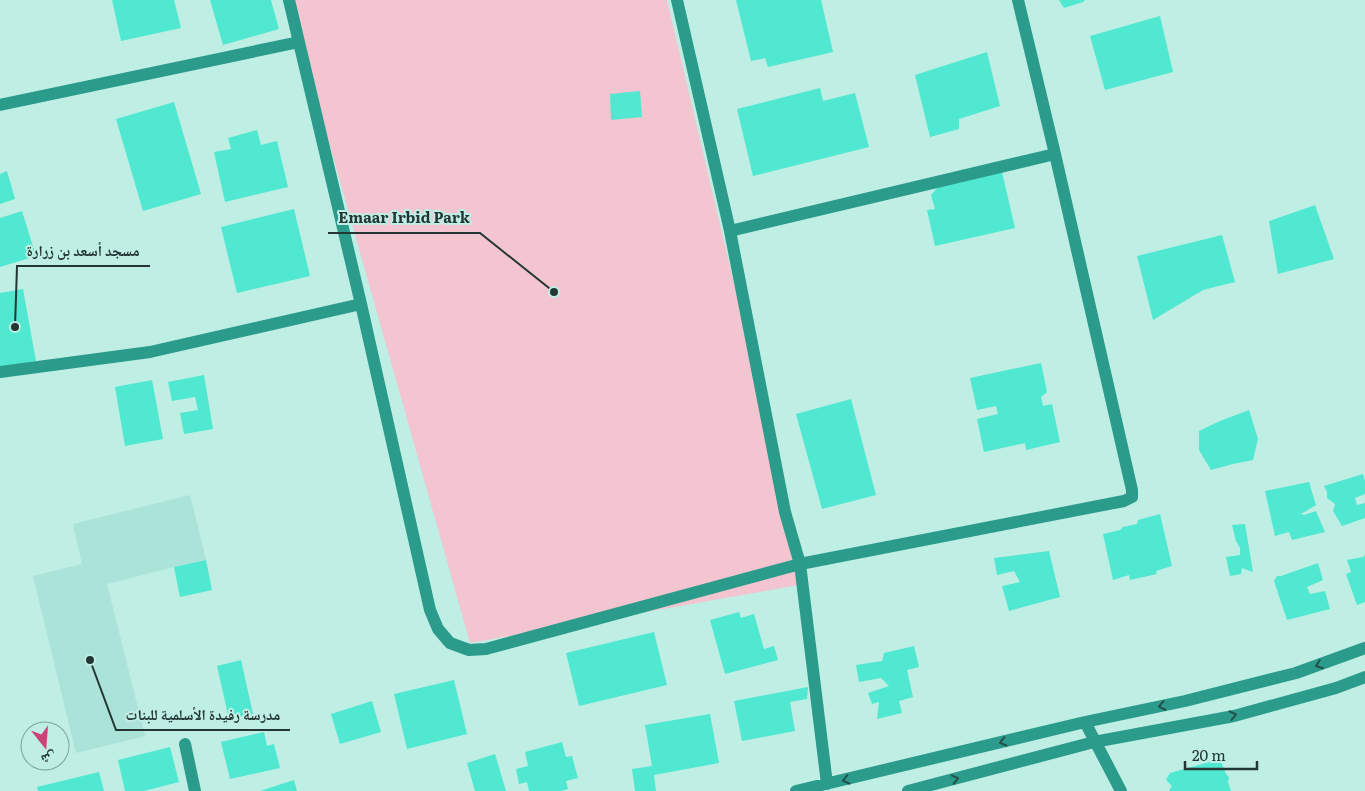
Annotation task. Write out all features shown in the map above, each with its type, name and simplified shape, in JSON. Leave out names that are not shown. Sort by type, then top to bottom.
[{"type":"street","points":[[289,0],[361,304],[430,610],[438,629],[450,643],[469,650],[486,649],[800,564],[1124,501],[1132,497],[1130,480],[1018,0]]},
{"type":"street","points":[[677,0],[730,231],[785,512],[800,564],[827,784]]},
{"type":"street","points":[[0,105],[300,42]]},
{"type":"street","points":[[730,231],[1055,154]]},
{"type":"street","points":[[0,372],[150,352],[361,304]]},
{"type":"street","points":[[796,791],[1085,722],[1185,701],[1296,673],[1365,648]]},
{"type":"street","points":[[908,791],[1094,742],[1234,716],[1336,688],[1365,677]]},
{"type":"street","points":[[1085,722],[1121,791]]},
{"type":"street","points":[[185,744],[195,791]]},
{"type":"shaded area","points":[[289,0],[667,0],[805,584],[470,643]]},
{"type":"shaded area","points":[[190,495],[206,560],[107,584],[145,736],[76,753],[70,721],[68,721],[33,576],[82,564],[73,524]]},
{"type":"building","points":[[112,0],[174,0],[181,28],[121,41]]},
{"type":"building","points":[[210,0],[271,0],[279,29],[223,45]]},
{"type":"building","points":[[736,0],[821,0],[833,52],[768,67],[765,58],[751,61]]},
{"type":"building","points":[[1059,0],[1085,0],[1064,8]]},
{"type":"building","points":[[1160,16],[1173,72],[1105,90],[1090,36]]},
{"type":"building","points":[[987,52],[1000,106],[959,119],[959,129],[930,137],[915,75]]},
{"type":"building","points":[[820,88],[823,101],[855,93],[869,147],[753,176],[737,109]]},
{"type":"building","points":[[640,91],[642,117],[611,120],[610,94]]},
{"type":"building","points":[[174,102],[201,194],[143,211],[116,119]]},
{"type":"building","points":[[257,130],[261,145],[277,141],[288,187],[225,202],[214,152],[231,149],[228,138]]},
{"type":"building","points":[[7,171],[15,199],[0,204],[0,174]]},
{"type":"building","points":[[1002,172],[1015,228],[935,246],[927,210],[935,209],[931,195],[939,186]]},
{"type":"building","points":[[1315,205],[1334,259],[1278,274],[1269,221]]},
{"type":"building","points":[[294,209],[310,276],[237,293],[221,227]]},
{"type":"building","points":[[22,211],[36,256],[0,267],[0,218]]},
{"type":"building","points":[[1222,235],[1235,282],[1203,290],[1153,320],[1137,256]]},
{"type":"building","points":[[23,289],[36,361],[0,368],[0,293]]},
{"type":"building","points":[[1041,363],[1047,392],[1041,397],[1043,406],[1052,404],[1060,442],[1026,450],[1025,443],[984,452],[977,419],[998,414],[996,406],[977,410],[970,378]]},
{"type":"building","points":[[204,375],[213,429],[184,434],[180,413],[198,410],[195,397],[172,401],[168,382]]},
{"type":"building","points":[[152,380],[163,439],[125,446],[115,387]]},
{"type":"building","points":[[851,399],[876,495],[822,509],[796,414]]},
{"type":"building","points":[[1249,410],[1258,439],[1253,460],[1211,470],[1199,450],[1199,431]]},
{"type":"building","points":[[1363,474],[1365,494],[1355,498],[1357,505],[1365,503],[1365,518],[1342,526],[1333,511],[1335,504],[1327,498],[1324,486]]},
{"type":"building","points":[[1309,482],[1316,505],[1301,514],[1304,515],[1316,511],[1325,532],[1292,540],[1289,532],[1275,536],[1265,491]]},
{"type":"building","points":[[1160,514],[1172,566],[1156,571],[1157,574],[1130,580],[1129,575],[1113,580],[1103,534],[1120,530],[1123,527],[1137,524],[1138,520]]},
{"type":"building","points":[[1245,524],[1253,572],[1242,568],[1241,574],[1230,576],[1226,557],[1240,555],[1240,548],[1232,525]]},
{"type":"building","points":[[1049,551],[1060,597],[1009,611],[1002,586],[1020,582],[1014,571],[997,575],[994,558]]},
{"type":"building","points":[[1365,555],[1365,602],[1357,605],[1346,574],[1351,572],[1347,560]]},
{"type":"building","points":[[206,560],[212,590],[180,597],[174,567]]},
{"type":"building","points":[[1318,563],[1323,580],[1307,587],[1310,594],[1325,591],[1330,609],[1287,620],[1274,581],[1277,576]]},
{"type":"building","points":[[739,612],[741,618],[754,614],[764,649],[774,646],[778,660],[725,674],[710,620]]},
{"type":"building","points":[[654,632],[667,685],[579,706],[566,653]]},
{"type":"building","points":[[914,646],[919,667],[907,670],[913,697],[899,701],[902,713],[877,719],[879,702],[872,704],[868,693],[889,686],[881,678],[859,682],[856,665],[882,661],[884,653]]},
{"type":"building","points":[[241,660],[253,714],[229,719],[217,666]]},
{"type":"building","points":[[454,680],[467,734],[407,749],[394,694]]},
{"type":"building","points":[[808,687],[807,699],[790,702],[795,731],[742,741],[734,701]]},
{"type":"building","points":[[372,701],[381,732],[340,744],[331,714]]},
{"type":"building","points":[[710,714],[719,763],[654,775],[656,791],[635,791],[632,769],[652,766],[645,725]]},
{"type":"building","points":[[264,732],[267,746],[274,744],[280,768],[230,779],[221,742]]},
{"type":"building","points":[[562,742],[566,757],[572,756],[578,778],[566,781],[568,789],[561,791],[529,791],[527,782],[519,784],[516,769],[528,766],[525,752]]},
{"type":"building","points":[[170,747],[179,782],[144,791],[125,791],[118,760]]},
{"type":"building","points":[[495,754],[506,791],[475,791],[467,763]]},
{"type":"building","points":[[1220,759],[1229,777],[1228,782],[1231,791],[1169,791],[1172,786],[1166,780],[1170,773]]},
{"type":"building","points":[[99,772],[104,791],[38,791],[37,787]]},
{"type":"building","points":[[294,780],[297,791],[260,791]]},
{"type":"place","name":"Emaar Irbid Park","points":[[554,292]]},
{"type":"place","name":"مسجد أسعد بن زرارة","points":[[15,327]]},
{"type":"place","name":"مدرسة رفيدة الأسلمية للبنات","points":[[90,660]]}]
